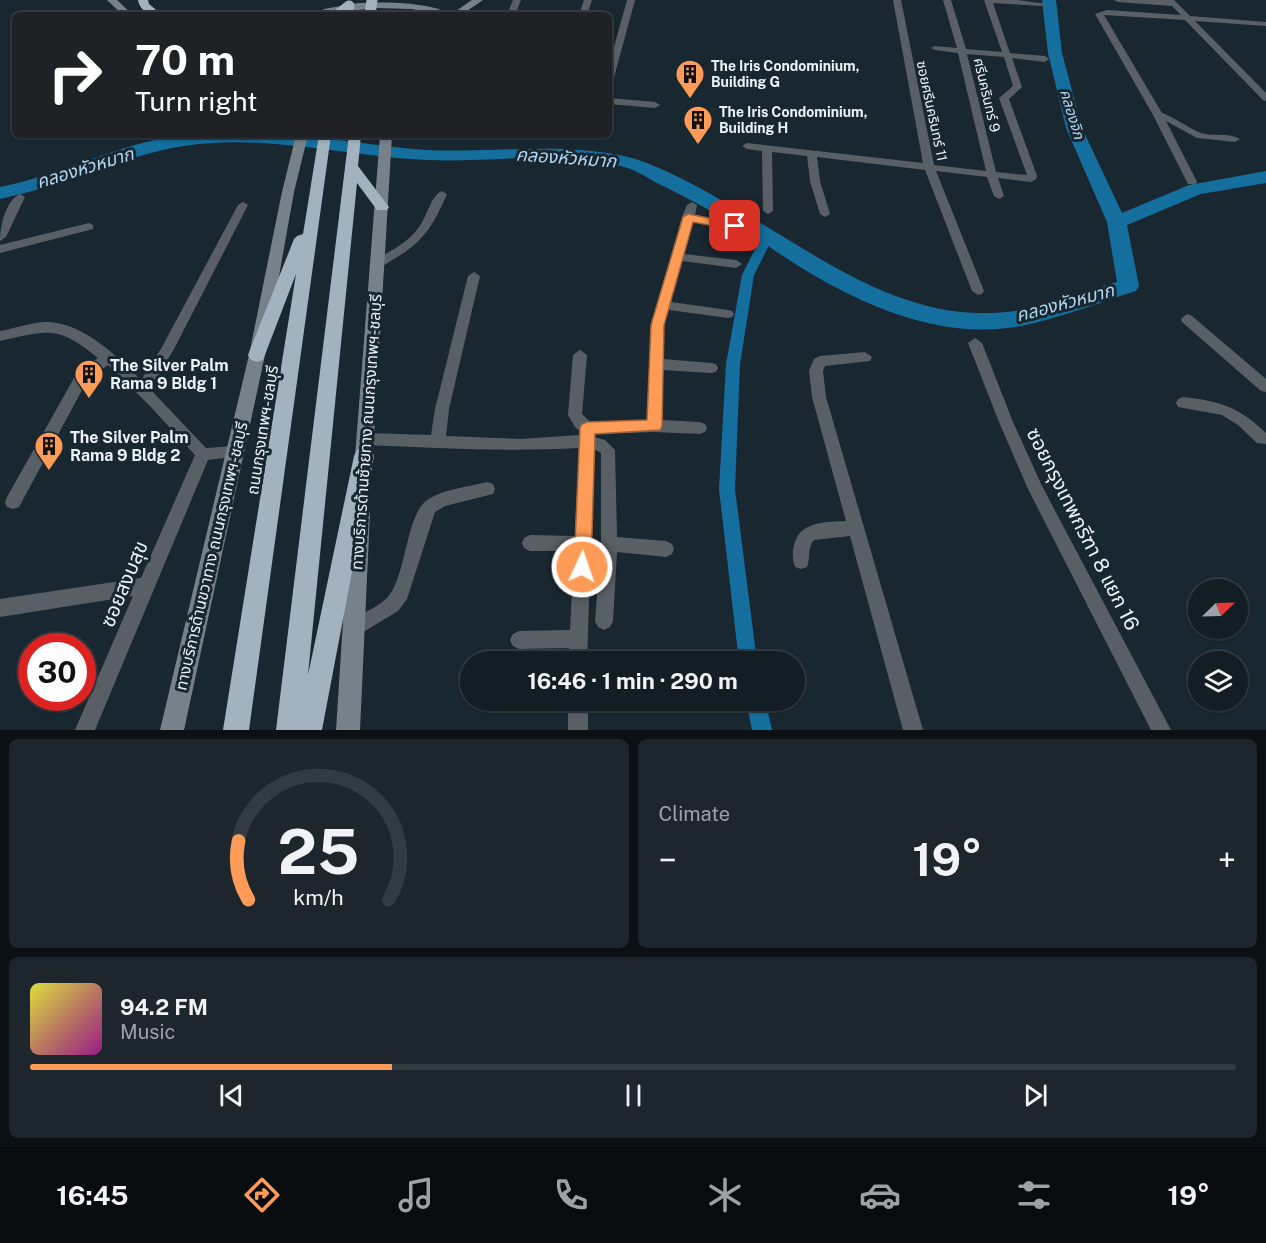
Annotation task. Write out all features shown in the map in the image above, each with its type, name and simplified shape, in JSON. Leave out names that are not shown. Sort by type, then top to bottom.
[{"type":"highway","points":[[143,0],[144,5],[153,12]]},
{"type":"highway","name":"ถนนกรุงเทพฯ-ชลบุรี","points":[[236,730],[325,138]]},
{"type":"highway","points":[[289,730],[355,138]]},
{"type":"highway","points":[[352,167],[382,207]]},
{"type":"highway","points":[[257,355],[316,202]]},
{"type":"highway","points":[[309,730],[365,447]]},
{"type":"main road","points":[[111,0],[125,12]]},
{"type":"main road","points":[[459,12],[478,0]]},
{"type":"main road","points":[[327,12],[338,8],[388,5],[428,8],[436,12]]},
{"type":"main road","name":"ทางบริการด้านขวาทาง ถนนกรุงเทพฯ-ชลบุรี","points":[[172,730],[257,355],[288,192],[301,138]]},
{"type":"main road","name":"ทางบริการด้านซ้ายทาง ถนนกรุงเทพฯ-ชลบุรี","points":[[348,730],[386,138]]},
{"type":"street","points":[[612,62],[631,0]]},
{"type":"street","name":"ซอยศรีนครินทร์ 11","points":[[897,0],[929,167],[978,291]]},
{"type":"street","name":"ศรีนครินทร์ 9","points":[[947,0],[999,196]]},
{"type":"street","points":[[747,146],[1027,180],[1032,176],[1005,98],[1018,87],[988,0],[1042,4]]},
{"type":"street","points":[[1118,0],[1172,2],[1266,99]]},
{"type":"street","points":[[1192,182],[1158,115],[1100,14],[1107,12],[1266,24]]},
{"type":"street","points":[[1247,22],[1255,29],[1266,33]]},
{"type":"street","points":[[935,48],[1045,59]]},
{"type":"street","points":[[612,101],[656,105]]},
{"type":"street","points":[[1158,115],[1173,120],[1200,136],[1235,139]]},
{"type":"street","points":[[767,149],[768,210]]},
{"type":"street","points":[[812,153],[815,181],[825,214]]},
{"type":"street","points":[[377,264],[420,237],[442,194]]},
{"type":"street","points":[[0,237],[20,197]]},
{"type":"street","points":[[142,390],[167,349],[243,205]]},
{"type":"street","points":[[654,426],[658,325],[690,211],[735,226]]},
{"type":"street","points":[[0,249],[89,226]]},
{"type":"street","points":[[677,257],[736,264]]},
{"type":"street","points":[[438,442],[444,399],[474,276]]},
{"type":"street","points":[[663,305],[728,314]]},
{"type":"street","points":[[1187,319],[1266,387]]},
{"type":"street","points":[[0,336],[52,326],[70,330],[108,358],[203,454],[234,453]]},
{"type":"street","name":"ซอยกรุงเทพกรีฑา 8 แยก 16","points":[[975,343],[1006,422],[1036,489],[1161,730]]},
{"type":"street","points":[[580,355],[575,415],[587,434],[608,450],[609,544],[604,621]]},
{"type":"street","points":[[865,357],[825,360],[819,363],[816,372],[819,397],[913,730]]},
{"type":"street","points":[[13,502],[83,375],[108,358]]},
{"type":"street","points":[[656,364],[711,368]]},
{"type":"street","points":[[1183,403],[1212,406],[1232,412],[1242,418],[1265,440]]},
{"type":"street","points":[[365,447],[438,442],[521,445],[654,426],[700,428]]},
{"type":"street","points":[[578,651],[587,434]]},
{"type":"street","name":"ซอยสงบสุข","points":[[84,730],[203,454]]},
{"type":"street","points":[[354,628],[392,605],[401,593],[421,524],[429,507],[441,500],[487,489]]},
{"type":"street","points":[[801,561],[802,539],[809,534],[855,528]]},
{"type":"street","points":[[530,543],[584,544]]},
{"type":"street","points":[[609,544],[666,549]]},
{"type":"street","points":[[0,608],[146,586]]},
{"type":"street","points":[[519,640],[578,639]]},
{"type":"street","points":[[578,711],[578,730]]},
{"type":"waterway","name":"คลองจิก","points":[[1049,0],[1055,53],[1074,128],[1117,222]]},
{"type":"waterway","name":"คลองหัวหมาก","points":[[0,193],[47,182],[140,150],[188,140],[218,138]]},
{"type":"waterway","name":"คลองหัวหมาก","points":[[262,138],[424,155],[551,153],[576,154],[626,162],[695,194],[739,218],[807,262],[864,292],[927,314],[959,320],[990,321],[1020,318],[1128,286],[1117,222]]},
{"type":"waterway","name":"คลองหัวหมาก","points":[[1117,222],[1196,189],[1266,177]]},
{"type":"waterway","points":[[747,651],[727,489],[733,364],[748,275],[762,247],[764,234]]},
{"type":"waterway","points":[[758,711],[762,730]]},
{"type":"place","name":"The Iris Condominium, Building G","points":[[690,100]]},
{"type":"place","name":"The Iris Condominium, Building H","points":[[698,146]]},
{"type":"place","name":"The Silver Palm Rama 9 Bldg 1","points":[[89,400]]},
{"type":"place","name":"The Silver Palm Rama 9 Bldg 2","points":[[49,472]]},
{"type":"route","points":[[582,567],[587,428],[654,426],[658,325],[688,217],[735,226]]}]
